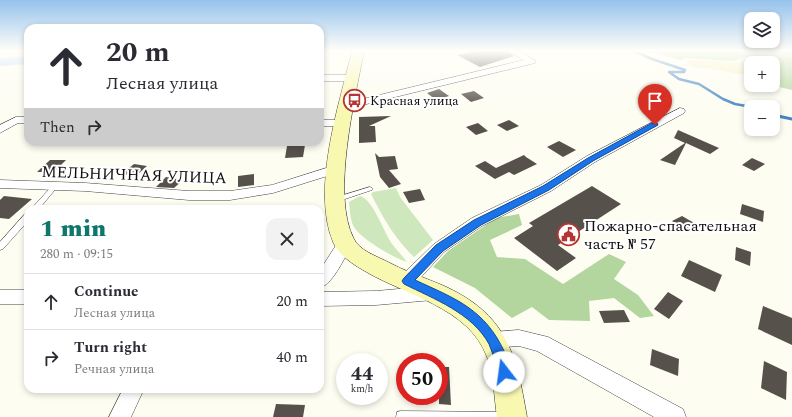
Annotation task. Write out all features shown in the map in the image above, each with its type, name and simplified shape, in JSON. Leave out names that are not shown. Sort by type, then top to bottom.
[{"type":"main road","points":[[354,70],[344,115],[336,169],[336,215],[345,243],[360,256],[381,270],[435,293],[457,305],[496,333],[512,417]]},
{"type":"street","points":[[324,122],[499,70]]},
{"type":"street","points":[[324,78],[352,78]]},
{"type":"street","points":[[407,281],[439,248],[477,222],[546,188],[591,159],[680,111]]},
{"type":"street","points":[[0,130],[16,120],[24,120]]},
{"type":"street","name":"МЕЛЬНИЧНАЯ УЛИЦА","points":[[0,184],[19,187],[56,186],[121,189],[174,195],[244,194],[279,186],[336,169]]},
{"type":"street","points":[[324,276],[345,243]]},
{"type":"street","points":[[324,299],[376,298],[435,293]]},
{"type":"street","points":[[0,297],[24,297]]},
{"type":"street","points":[[496,333],[541,343],[675,417]]},
{"type":"street","points":[[120,417],[132,393]]},
{"type":"lane","points":[[39,205],[56,186]]},
{"type":"lane","points":[[335,201],[370,189]]},
{"type":"lane","points":[[0,247],[24,220]]},
{"type":"lane","points":[[401,416],[512,417]]},
{"type":"green space","points":[[780,70],[792,70],[792,90],[780,87]]},
{"type":"green space","points":[[396,188],[400,197],[433,240],[414,257],[400,242],[371,194],[373,192]]},
{"type":"green space","points":[[360,196],[370,204],[390,240],[407,262],[378,248],[363,237],[354,227],[349,202]]},
{"type":"green space","points":[[519,214],[522,225],[490,240],[497,257],[525,259],[563,284],[609,254],[626,262],[614,279],[638,295],[654,316],[640,318],[614,298],[589,301],[590,321],[549,320],[532,307],[512,318],[475,288],[433,267],[448,251],[496,218]]},
{"type":"sand","points":[[720,70],[744,70],[744,75]]},
{"type":"building","points":[[439,89],[449,96],[436,100],[427,93]]},
{"type":"building","points":[[474,91],[484,98],[471,102],[461,94]]},
{"type":"building","points":[[391,116],[369,126],[375,126],[376,142],[359,143],[359,117]]},
{"type":"building","points":[[509,120],[519,126],[507,131],[497,125]]},
{"type":"building","points":[[478,123],[488,131],[476,135],[466,127]]},
{"type":"building","points":[[678,130],[719,148],[710,154],[686,143],[675,165],[660,160],[685,143],[674,138]]},
{"type":"building","points":[[559,141],[576,150],[563,157],[547,147]]},
{"type":"building","points":[[287,146],[305,146],[303,157],[285,158]]},
{"type":"building","points":[[375,153],[379,157],[395,156],[398,169],[389,170],[401,184],[389,188],[380,177]]},
{"type":"building","points":[[524,155],[537,164],[514,175],[509,172],[495,179],[475,166],[485,161],[496,168]]},
{"type":"building","points":[[752,158],[765,164],[754,171],[742,165]]},
{"type":"building","points":[[50,160],[66,160],[54,172],[37,172]]},
{"type":"building","points":[[134,164],[147,166],[136,176],[122,174]]},
{"type":"building","points":[[254,174],[254,185],[238,187],[238,176]]},
{"type":"building","points":[[166,177],[183,180],[174,188],[156,187]]},
{"type":"building","points":[[592,186],[621,204],[558,245],[576,258],[557,271],[514,238],[533,226],[529,223]]},
{"type":"building","points":[[420,189],[425,200],[409,203],[403,192]]},
{"type":"building","points":[[4,196],[32,199],[9,219],[0,218],[0,200]]},
{"type":"building","points":[[742,204],[764,211],[763,222],[740,214]]},
{"type":"building","points":[[682,216],[696,224],[686,230],[672,221]]},
{"type":"building","points":[[736,247],[751,252],[750,266],[735,260]]},
{"type":"building","points":[[689,260],[722,275],[715,292],[681,276]]},
{"type":"building","points":[[668,292],[683,301],[669,319],[654,309]]},
{"type":"building","points":[[763,306],[792,318],[792,345],[758,329]]},
{"type":"building","points":[[624,310],[630,322],[604,323],[599,311]]},
{"type":"building","points":[[652,349],[679,359],[678,376],[650,365]]},
{"type":"building","points":[[764,361],[787,372],[786,400],[761,388]]},
{"type":"building","points":[[448,367],[449,367],[451,405],[448,405]]},
{"type":"building","points":[[276,404],[305,405],[303,417],[273,417]]},
{"type":"waterway","points":[[685,70],[684,72],[669,72],[679,79],[699,84],[723,99],[744,106]]},
{"type":"waterway","points":[[780,116],[792,119]]},
{"type":"place","name":"Красная улица","points":[[354,100]]},
{"type":"place","name":"Пожарно-спасательная часть № 57","points":[[569,234]]},
{"type":"route","points":[[504,372],[501,358],[493,340],[477,322],[457,305],[435,293],[407,281],[439,248],[477,222],[546,188],[591,159],[655,125]]}]
